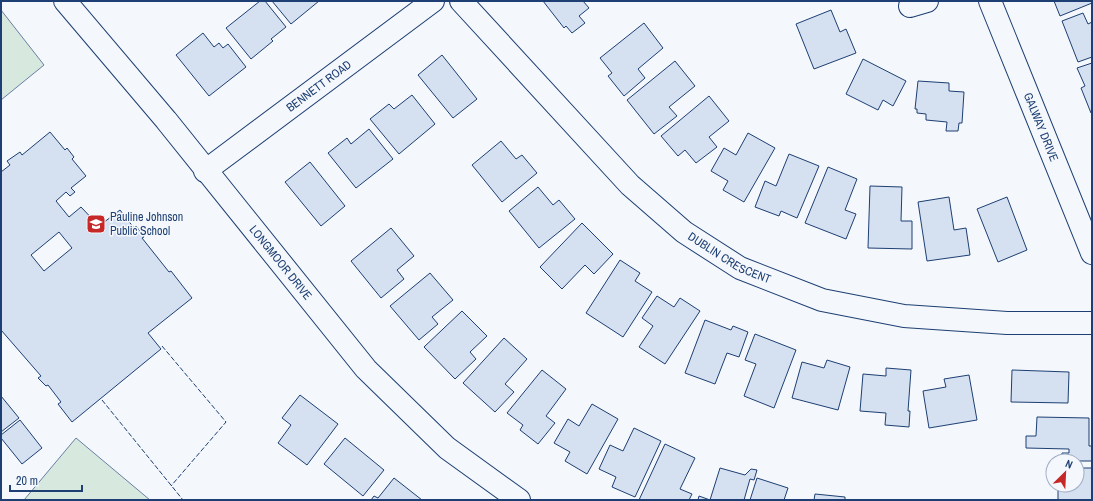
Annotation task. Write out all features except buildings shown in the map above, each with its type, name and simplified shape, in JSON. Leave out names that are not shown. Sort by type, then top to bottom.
[{"type":"street","name":"LONGMOOR DRIVE","points":[[65,1],[166,120],[366,369],[446,448],[519,500]]},
{"type":"street","name":"BENNETT ROAD","points":[[206,171],[433,1]]},
{"type":"street","name":"DUBLIN CRESCENT","points":[[461,1],[630,185],[684,232],[740,268],[822,300],[904,316],[1007,323],[1092,323]]},
{"type":"street","name":"GALWAY DRIVE","points":[[990,1],[1092,253]]},
{"type":"shaded area","points":[[1,10],[44,65],[1,100]]},
{"type":"shaded area","points":[[76,438],[150,500],[24,500]]},
{"type":"fence","points":[[162,346],[226,422],[171,486]]},
{"type":"fence","points":[[102,400],[183,500]]},
{"type":"place","name":"Pauline Johnson Public School","points":[[96,224]]}]
